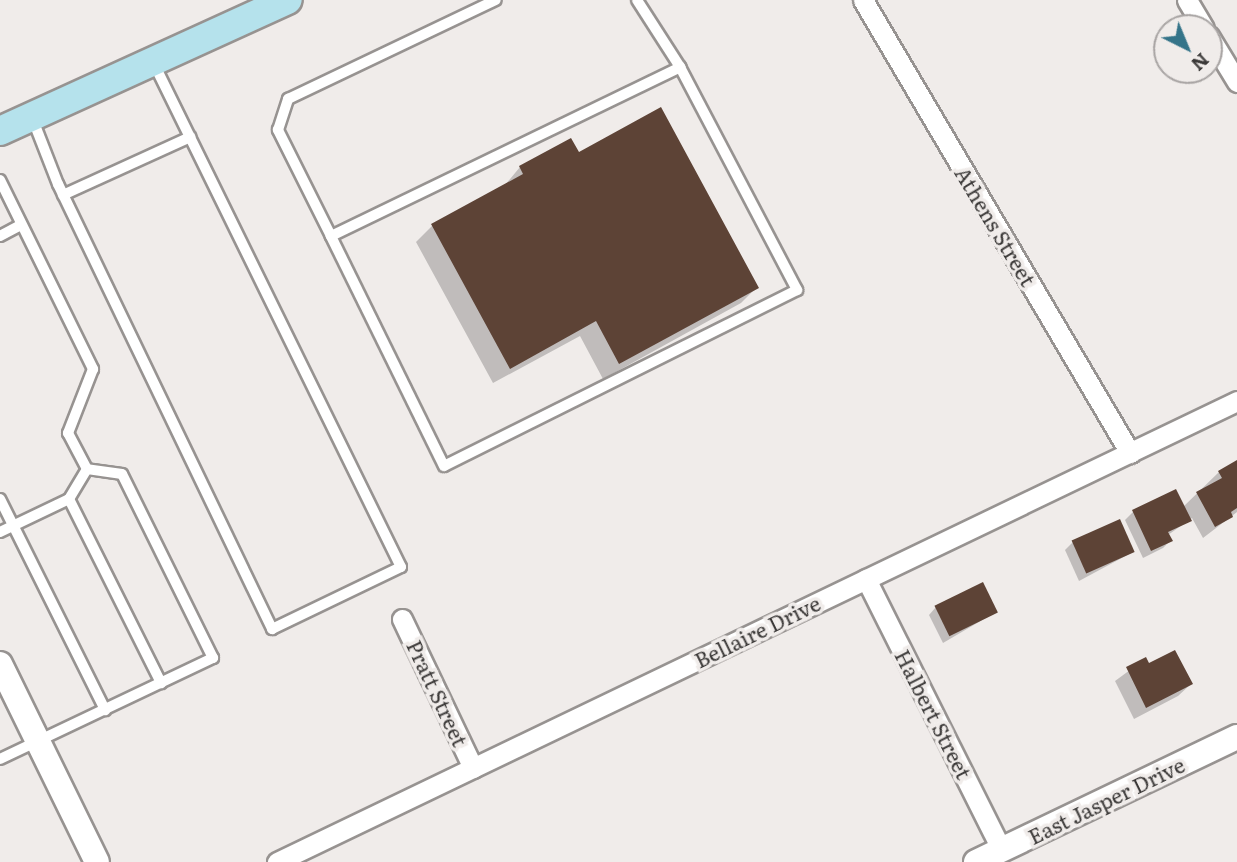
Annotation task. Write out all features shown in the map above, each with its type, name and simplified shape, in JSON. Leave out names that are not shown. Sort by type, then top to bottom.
[{"type":"main road","points":[[0,131],[288,0]]},
{"type":"street","name":"Athens Street","points":[[863,0],[1130,453]]},
{"type":"street","points":[[1223,59],[1237,82]]},
{"type":"street","name":"Bellaire Drive","points":[[277,862],[1237,401]]},
{"type":"street","name":"Halbert Street","points":[[866,579],[1002,850]]},
{"type":"street","name":"Pratt Street","points":[[402,619],[473,768]]},
{"type":"street","points":[[0,664],[97,862]]},
{"type":"street","name":"East Jasper Drive","points":[[975,862],[1237,737]]},
{"type":"lane","points":[[496,0],[288,99],[278,130],[444,466],[797,290],[680,67],[638,0]]},
{"type":"lane","points":[[32,116],[63,195],[272,629],[401,567],[152,61]]},
{"type":"lane","points":[[331,236],[680,67]]},
{"type":"lane","points":[[63,195],[190,137]]},
{"type":"lane","points":[[0,180],[93,369],[68,433],[87,469]]},
{"type":"lane","points":[[0,236],[21,225]]},
{"type":"lane","points":[[0,532],[69,499],[87,469]]},
{"type":"lane","points":[[0,760],[213,658],[122,474],[87,469]]},
{"type":"lane","points":[[0,499],[105,710]]},
{"type":"lane","points":[[69,499],[161,683]]},
{"type":"building","points":[[661,107],[759,288],[619,364],[596,321],[510,369],[431,224],[523,174],[519,166],[571,138],[579,152]]},
{"type":"building","points":[[1237,460],[1237,508],[1231,512],[1233,517],[1215,527],[1196,492],[1222,478],[1218,471]]},
{"type":"building","points":[[1176,489],[1192,521],[1168,532],[1173,541],[1151,551],[1132,510]]},
{"type":"building","points":[[1120,519],[1135,552],[1086,573],[1072,541]]},
{"type":"building","points":[[983,582],[998,613],[949,636],[934,606]]},
{"type":"building","points":[[1175,650],[1193,684],[1146,708],[1126,667],[1146,657],[1149,663]]}]
